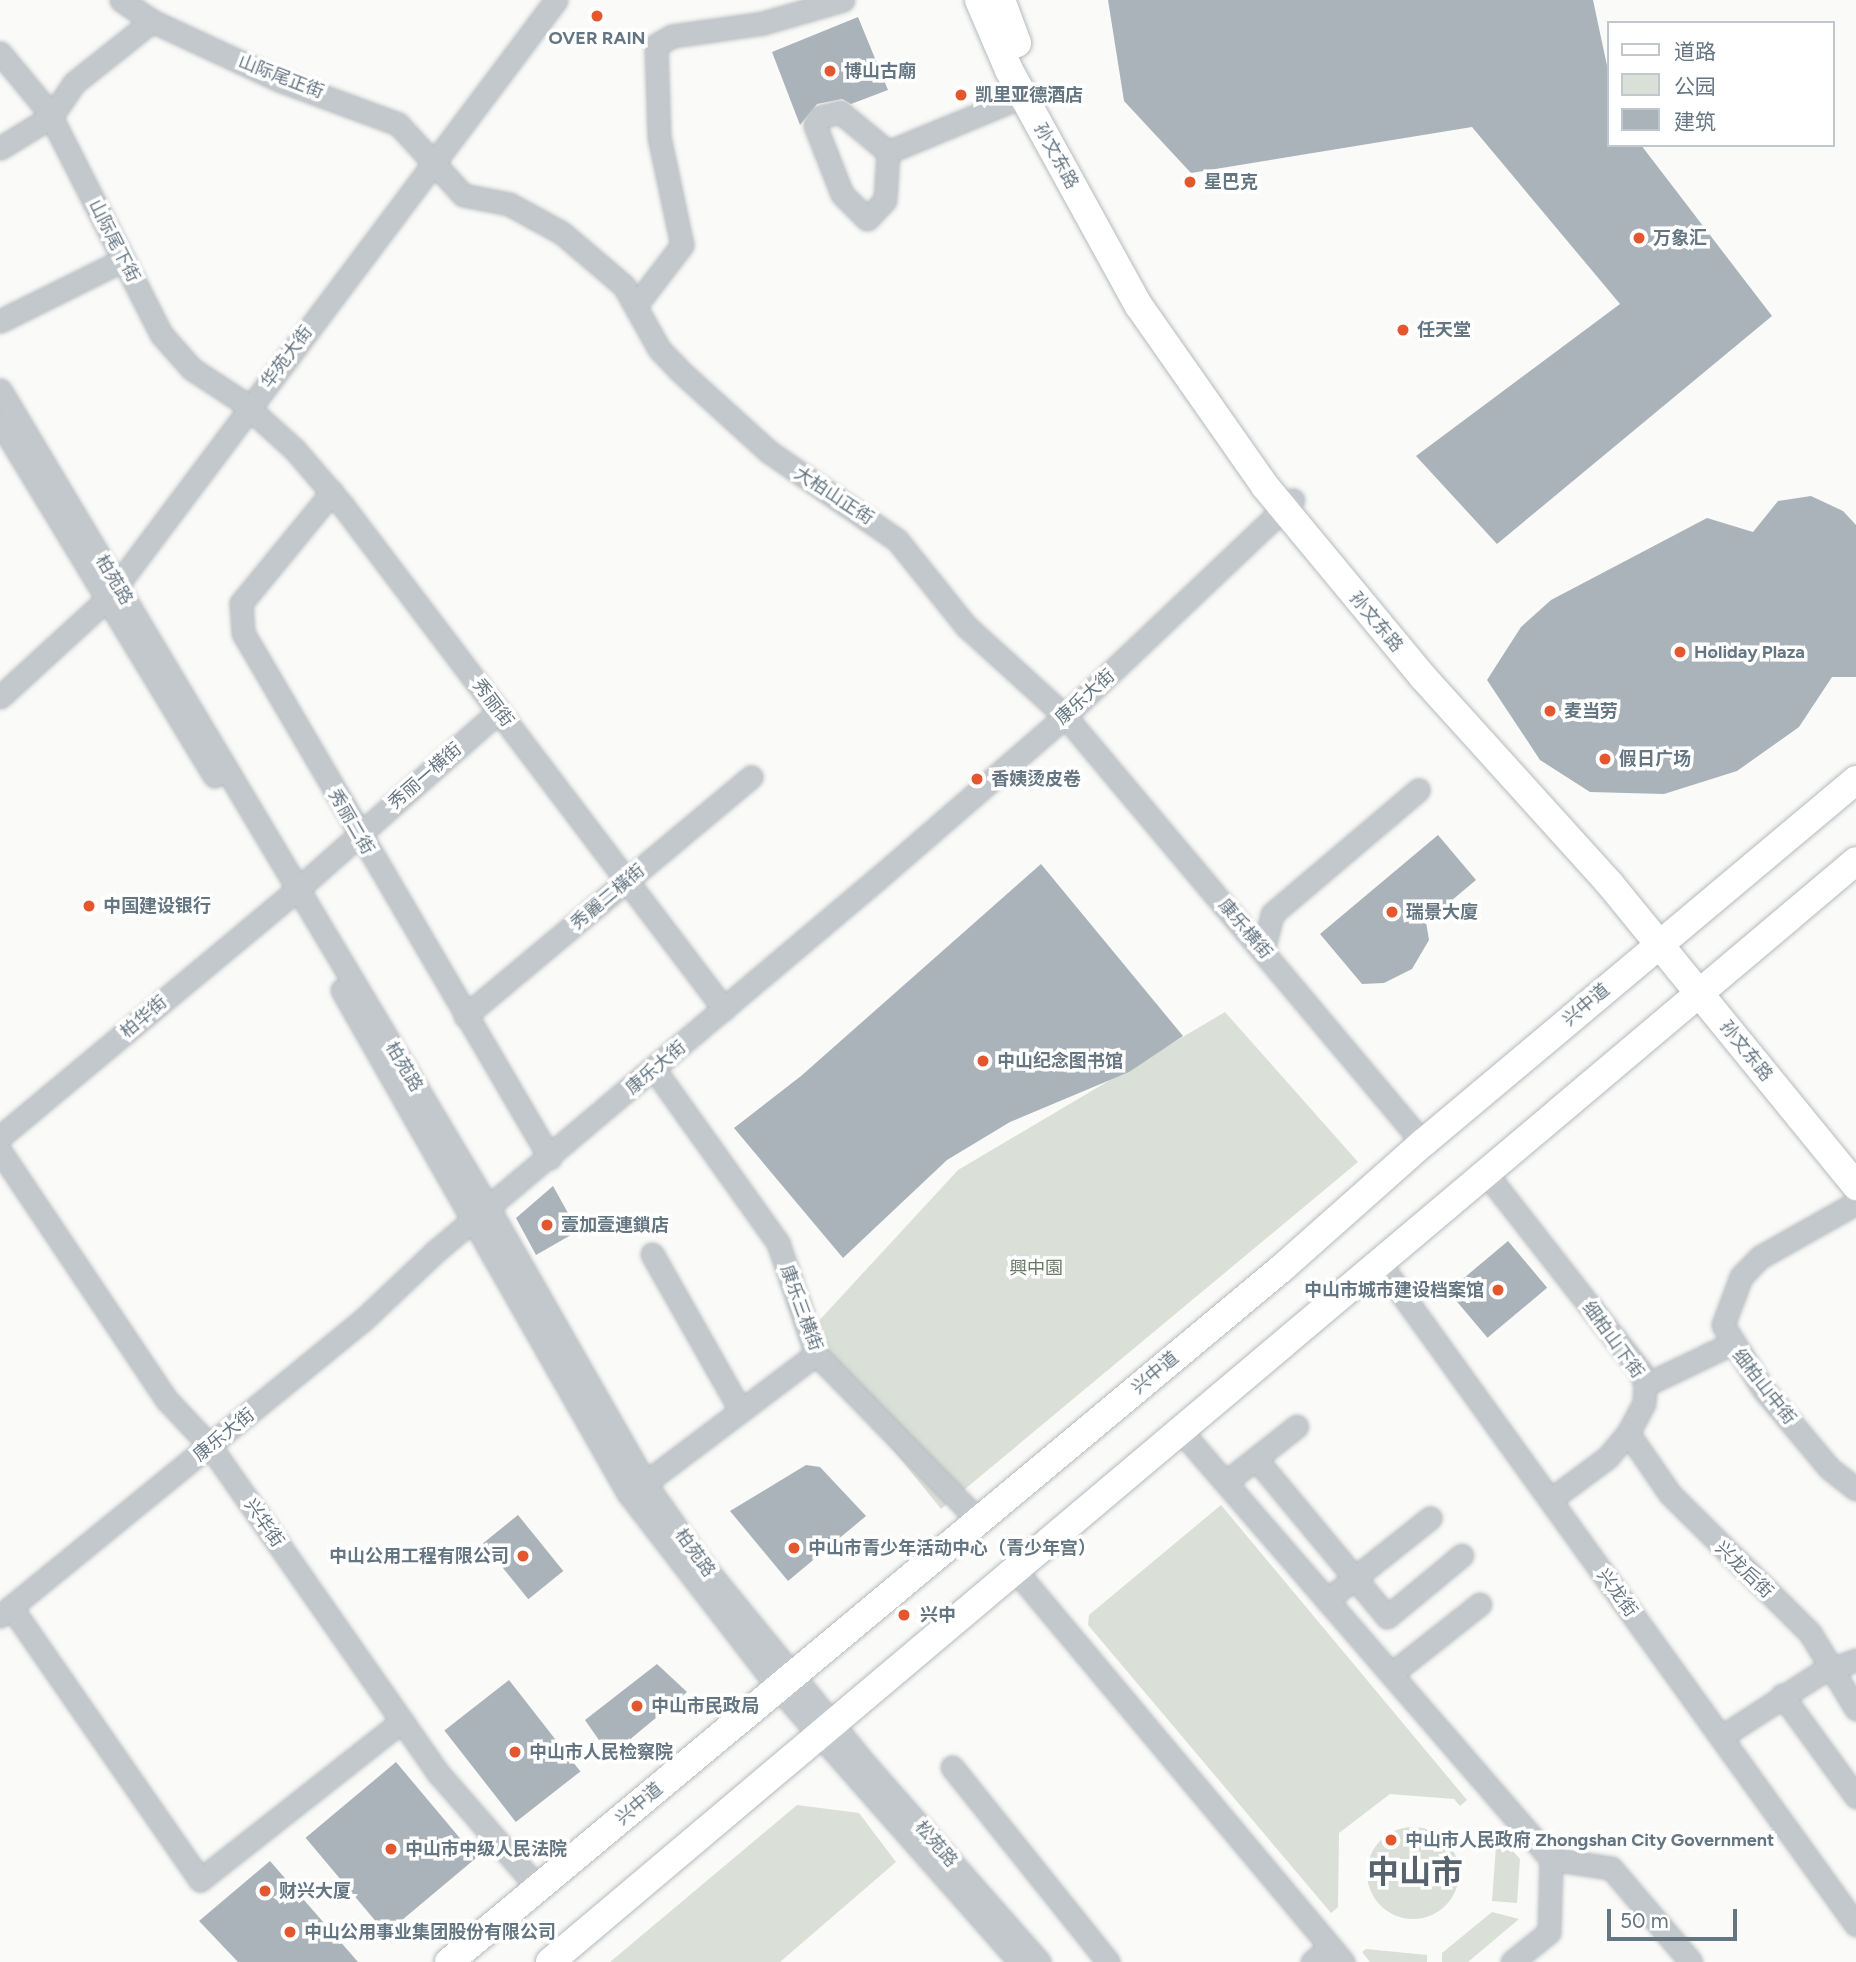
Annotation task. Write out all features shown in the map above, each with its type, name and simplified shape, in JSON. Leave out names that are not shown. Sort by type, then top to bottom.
[{"type":"main road","name":"孙文东路","points":[[979,0],[1023,96],[1139,306],[1288,505],[1666,937],[1856,1186]]},
{"type":"main road","name":"孙文东路","points":[[1001,0],[1018,48],[1151,294],[1288,505]]},
{"type":"main road","name":"兴中道","points":[[449,1962],[1282,1268],[1423,1143],[1856,780]]},
{"type":"main road","points":[[550,1962],[828,1732],[1378,1261],[1856,861]]},
{"type":"main road","name":"孙文东路","points":[[1707,988],[1856,1156]]},
{"type":"street","name":"山际尾正街","points":[[121,0],[152,21],[279,80],[398,124],[433,164]]},
{"type":"street","name":"华苑大街","points":[[0,697],[112,593],[556,0]]},
{"type":"street","points":[[636,305],[682,245],[659,136],[656,45],[672,36],[763,23],[843,0]]},
{"type":"street","points":[[0,148],[51,117],[74,83],[152,21]]},
{"type":"street","name":"山际尾下街","points":[[0,53],[51,117],[161,334],[181,358],[247,410]]},
{"type":"street","points":[[888,152],[1023,96]]},
{"type":"street","points":[[840,112],[888,152],[885,200],[867,219],[842,194],[815,125],[820,117],[840,112]]},
{"type":"street","name":"大柏山正街","points":[[433,164],[463,195],[509,204],[562,233],[624,286],[659,349],[714,404],[814,486],[848,502],[897,540],[966,626],[1065,716]]},
{"type":"street","points":[[0,321],[123,260]]},
{"type":"street","name":"柏苑路","points":[[0,390],[112,593]]},
{"type":"street","name":"秀丽街","points":[[247,410],[295,450],[332,492],[724,1009]]},
{"type":"street","name":"柏苑路","points":[[0,422],[112,593],[293,893],[482,1215],[645,1483],[787,1683]]},
{"type":"street","name":"秀丽二街","points":[[332,492],[242,603],[240,617],[256,660],[550,1158]]},
{"type":"street","name":"康乐大街","points":[[6,1612],[210,1446],[1065,716],[1288,505]]},
{"type":"street","name":"秀丽一横街","points":[[293,893],[499,711]]},
{"type":"street","name":"康乐横街","points":[[1065,716],[1423,1143]]},
{"type":"street","name":"秀麗二橫街","points":[[464,1016],[751,777]]},
{"type":"street","points":[[1263,951],[1272,914],[1418,790]]},
{"type":"street","name":"柏华街","points":[[0,1137],[293,893]]},
{"type":"street","name":"康乐三横街","points":[[654,1069],[778,1243],[816,1354],[979,1521]]},
{"type":"street","name":"兴华街","points":[[0,1151],[167,1400],[210,1446],[439,1774],[538,1888]]},
{"type":"street","name":"细柏山下街","points":[[1485,1172],[1641,1372],[1645,1385],[1644,1403],[1628,1433],[1608,1457],[1550,1500]]},
{"type":"street","name":"细柏山中街","points":[[1856,1203],[1790,1237],[1741,1277],[1723,1325],[1731,1344],[1829,1468],[1856,1489]]},
{"type":"street","name":"柏苑路","points":[[482,1215],[628,1493],[828,1732]]},
{"type":"street","points":[[652,1254],[741,1410]]},
{"type":"street","name":"兴龙街","points":[[1378,1261],[1856,1925]]},
{"type":"street","points":[[1645,1385],[1731,1344]]},
{"type":"street","points":[[645,1483],[816,1354]]},
{"type":"street","points":[[1226,1482],[1297,1426]]},
{"type":"street","points":[[1180,1430],[1551,1859],[1611,1868],[1691,1962]]},
{"type":"street","name":"兴龙后街","points":[[1628,1433],[1671,1494],[1810,1633],[1856,1709]]},
{"type":"street","points":[[1256,1459],[1387,1617],[1462,1555]]},
{"type":"street","points":[[1327,1600],[1430,1518]]},
{"type":"street","points":[[1016,1571],[1336,1954],[1312,1962]]},
{"type":"street","points":[[1391,1674],[1480,1604]]},
{"type":"street","points":[[6,1612],[200,1880],[402,1721]]},
{"type":"street","points":[[1721,1737],[1782,1695],[1833,1668],[1856,1660]]},
{"type":"street","points":[[1782,1695],[1856,1797]]},
{"type":"street","name":"松苑路","points":[[828,1732],[1014,1955],[1039,1962]]},
{"type":"street","points":[[952,1767],[1108,1962]]},
{"type":"street","points":[[1512,1962],[1549,1932],[1551,1859]]},
{"type":"green space","name":"興中園","points":[[1225,1012],[1358,1162],[941,1509],[803,1338],[958,1170]]},
{"type":"green space","points":[[1221,1505],[1467,1800],[1460,1806],[1454,1799],[1390,1794],[1339,1833],[1338,1907],[1331,1913],[1088,1625],[1089,1615]]},
{"type":"green space","points":[[797,1805],[859,1813],[896,1862],[780,1962],[610,1962]]},
{"type":"green space","points":[[1413,1827],[1431,1830],[1446,1840],[1456,1855],[1459,1873],[1456,1891],[1446,1906],[1431,1916],[1413,1919],[1395,1916],[1380,1906],[1370,1891],[1367,1873],[1370,1855],[1380,1840],[1395,1830]]},
{"type":"green space","points":[[1497,1833],[1520,1859],[1517,1903],[1492,1901],[1496,1846],[1490,1839]]},
{"type":"green space","points":[[1492,1912],[1519,1919],[1468,1962],[1442,1962],[1442,1953]]},
{"type":"green space","points":[[1366,1949],[1427,1955],[1427,1962],[1370,1962],[1362,1952]]},
{"type":"building","name":"万象汇","points":[[1108,0],[1593,0],[1608,70],[1608,147],[1643,147],[1772,316],[1497,544],[1416,456],[1620,304],[1472,127],[1191,173],[1124,101]]},
{"type":"building","name":"博山古廟","points":[[858,17],[888,90],[851,104],[842,99],[817,104],[800,125],[772,52]]},
{"type":"building","name":"Holiday Plaza","points":[[1811,496],[1843,511],[1856,525],[1856,677],[1832,677],[1799,727],[1737,771],[1664,794],[1590,792],[1540,760],[1487,680],[1521,627],[1551,600],[1707,518],[1753,532],[1778,501]]},
{"type":"building","name":"瑞景大廈","points":[[1438,835],[1476,880],[1426,922],[1429,940],[1412,969],[1384,983],[1362,984],[1320,934]]},
{"type":"building","name":"中山纪念图书馆","points":[[1041,864],[1183,1036],[1129,1072],[1010,1122],[947,1160],[843,1258],[734,1128],[801,1076]]},
{"type":"building","name":"壹加壹連鎖店","points":[[553,1186],[578,1231],[536,1255],[516,1218]]},
{"type":"building","name":"中山市城市建设档案馆","points":[[1508,1241],[1547,1288],[1487,1338],[1448,1291]]},
{"type":"building","name":"中山市青少年活动中心（青少年宫）","points":[[806,1465],[820,1467],[866,1516],[788,1581],[730,1511]]},
{"type":"building","name":"中山公用工程有限公司","points":[[518,1515],[563,1571],[528,1599],[483,1543]]},
{"type":"building","name":"中山市民政局","points":[[657,1664],[687,1692],[610,1756],[585,1720]]},
{"type":"building","name":"中山市人民检察院","points":[[509,1680],[580,1771],[516,1822],[444,1730]]},
{"type":"building","name":"中山市中级人民法院","points":[[396,1762],[476,1858],[386,1934],[306,1838]]},
{"type":"building","name":"财兴大厦","points":[[270,1861],[358,1962],[238,1962],[199,1921]]},
{"type":"place","name":"OVER RAIN","points":[[597,16]]},
{"type":"place","name":"博山古廟","points":[[830,71]]},
{"type":"place","name":"凯里亚德酒店","points":[[961,95]]},
{"type":"place","name":"星巴克","points":[[1190,182]]},
{"type":"place","name":"万象汇","points":[[1639,238]]},
{"type":"place","name":"任天堂","points":[[1403,330]]},
{"type":"place","name":"Holiday Plaza","points":[[1680,652]]},
{"type":"place","name":"麦当劳","points":[[1550,711]]},
{"type":"place","name":"假日广场","points":[[1605,759]]},
{"type":"place","name":"香姨烫皮卷","points":[[977,779]]},
{"type":"place","name":"中国建设银行","points":[[89,906]]},
{"type":"place","name":"瑞景大廈","points":[[1392,912]]},
{"type":"place","name":"中山纪念图书馆","points":[[983,1061]]},
{"type":"place","name":"壹加壹連鎖店","points":[[547,1225]]},
{"type":"place","name":"中山市城市建设档案馆","points":[[1498,1290]]},
{"type":"place","name":"中山市青少年活动中心（青少年宫）","points":[[794,1548]]},
{"type":"place","name":"中山公用工程有限公司","points":[[523,1556]]},
{"type":"place","name":"兴中","points":[[904,1615]]},
{"type":"place","name":"中山市民政局","points":[[637,1706]]},
{"type":"place","name":"中山市人民检察院","points":[[515,1752]]},
{"type":"place","name":"中山市人民政府 Zhongshan City Government","points":[[1391,1840]]},
{"type":"place","name":"中山市中级人民法院","points":[[391,1849]]},
{"type":"place","name":"财兴大厦","points":[[265,1891]]},
{"type":"place","name":"中山公用事业集团股份有限公司","points":[[290,1932]]},
{"type":"district","name":"中山市","points":[[1415,1872]]}]
